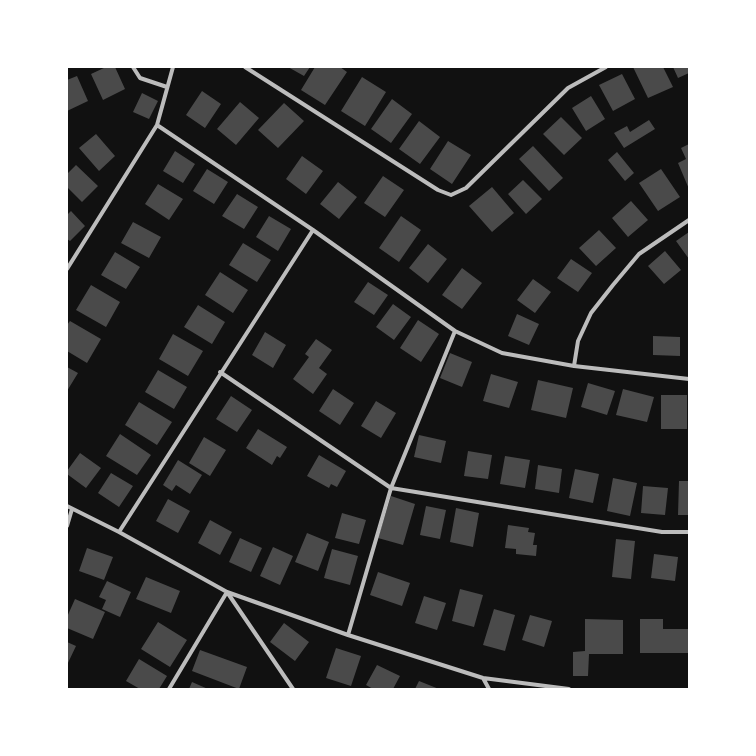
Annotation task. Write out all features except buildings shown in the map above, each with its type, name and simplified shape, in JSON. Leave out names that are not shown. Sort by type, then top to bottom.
[{"type":"street","points":[[133,67],[140,78],[167,87]]},
{"type":"street","points":[[67,269],[157,125],[173,67]]},
{"type":"street","points":[[245,67],[438,190],[451,195],[466,188],[568,88],[606,67]]},
{"type":"street","points":[[157,125],[313,230],[455,331],[502,353],[574,366],[689,379]]},
{"type":"street","points":[[574,366],[578,341],[591,313],[613,285],[639,254],[689,220]]},
{"type":"street","points":[[119,532],[220,372],[313,230]]},
{"type":"street","points":[[348,635],[391,488],[455,331]]},
{"type":"street","points":[[220,372],[391,488],[662,532],[689,532]]},
{"type":"street","points":[[67,506],[119,532],[227,592],[348,635],[483,678],[569,689]]},
{"type":"street","points":[[67,526],[72,509]]},
{"type":"street","points":[[169,689],[227,592]]},
{"type":"street","points":[[227,592],[293,689]]},
{"type":"street","points":[[483,678],[489,689]]}]
